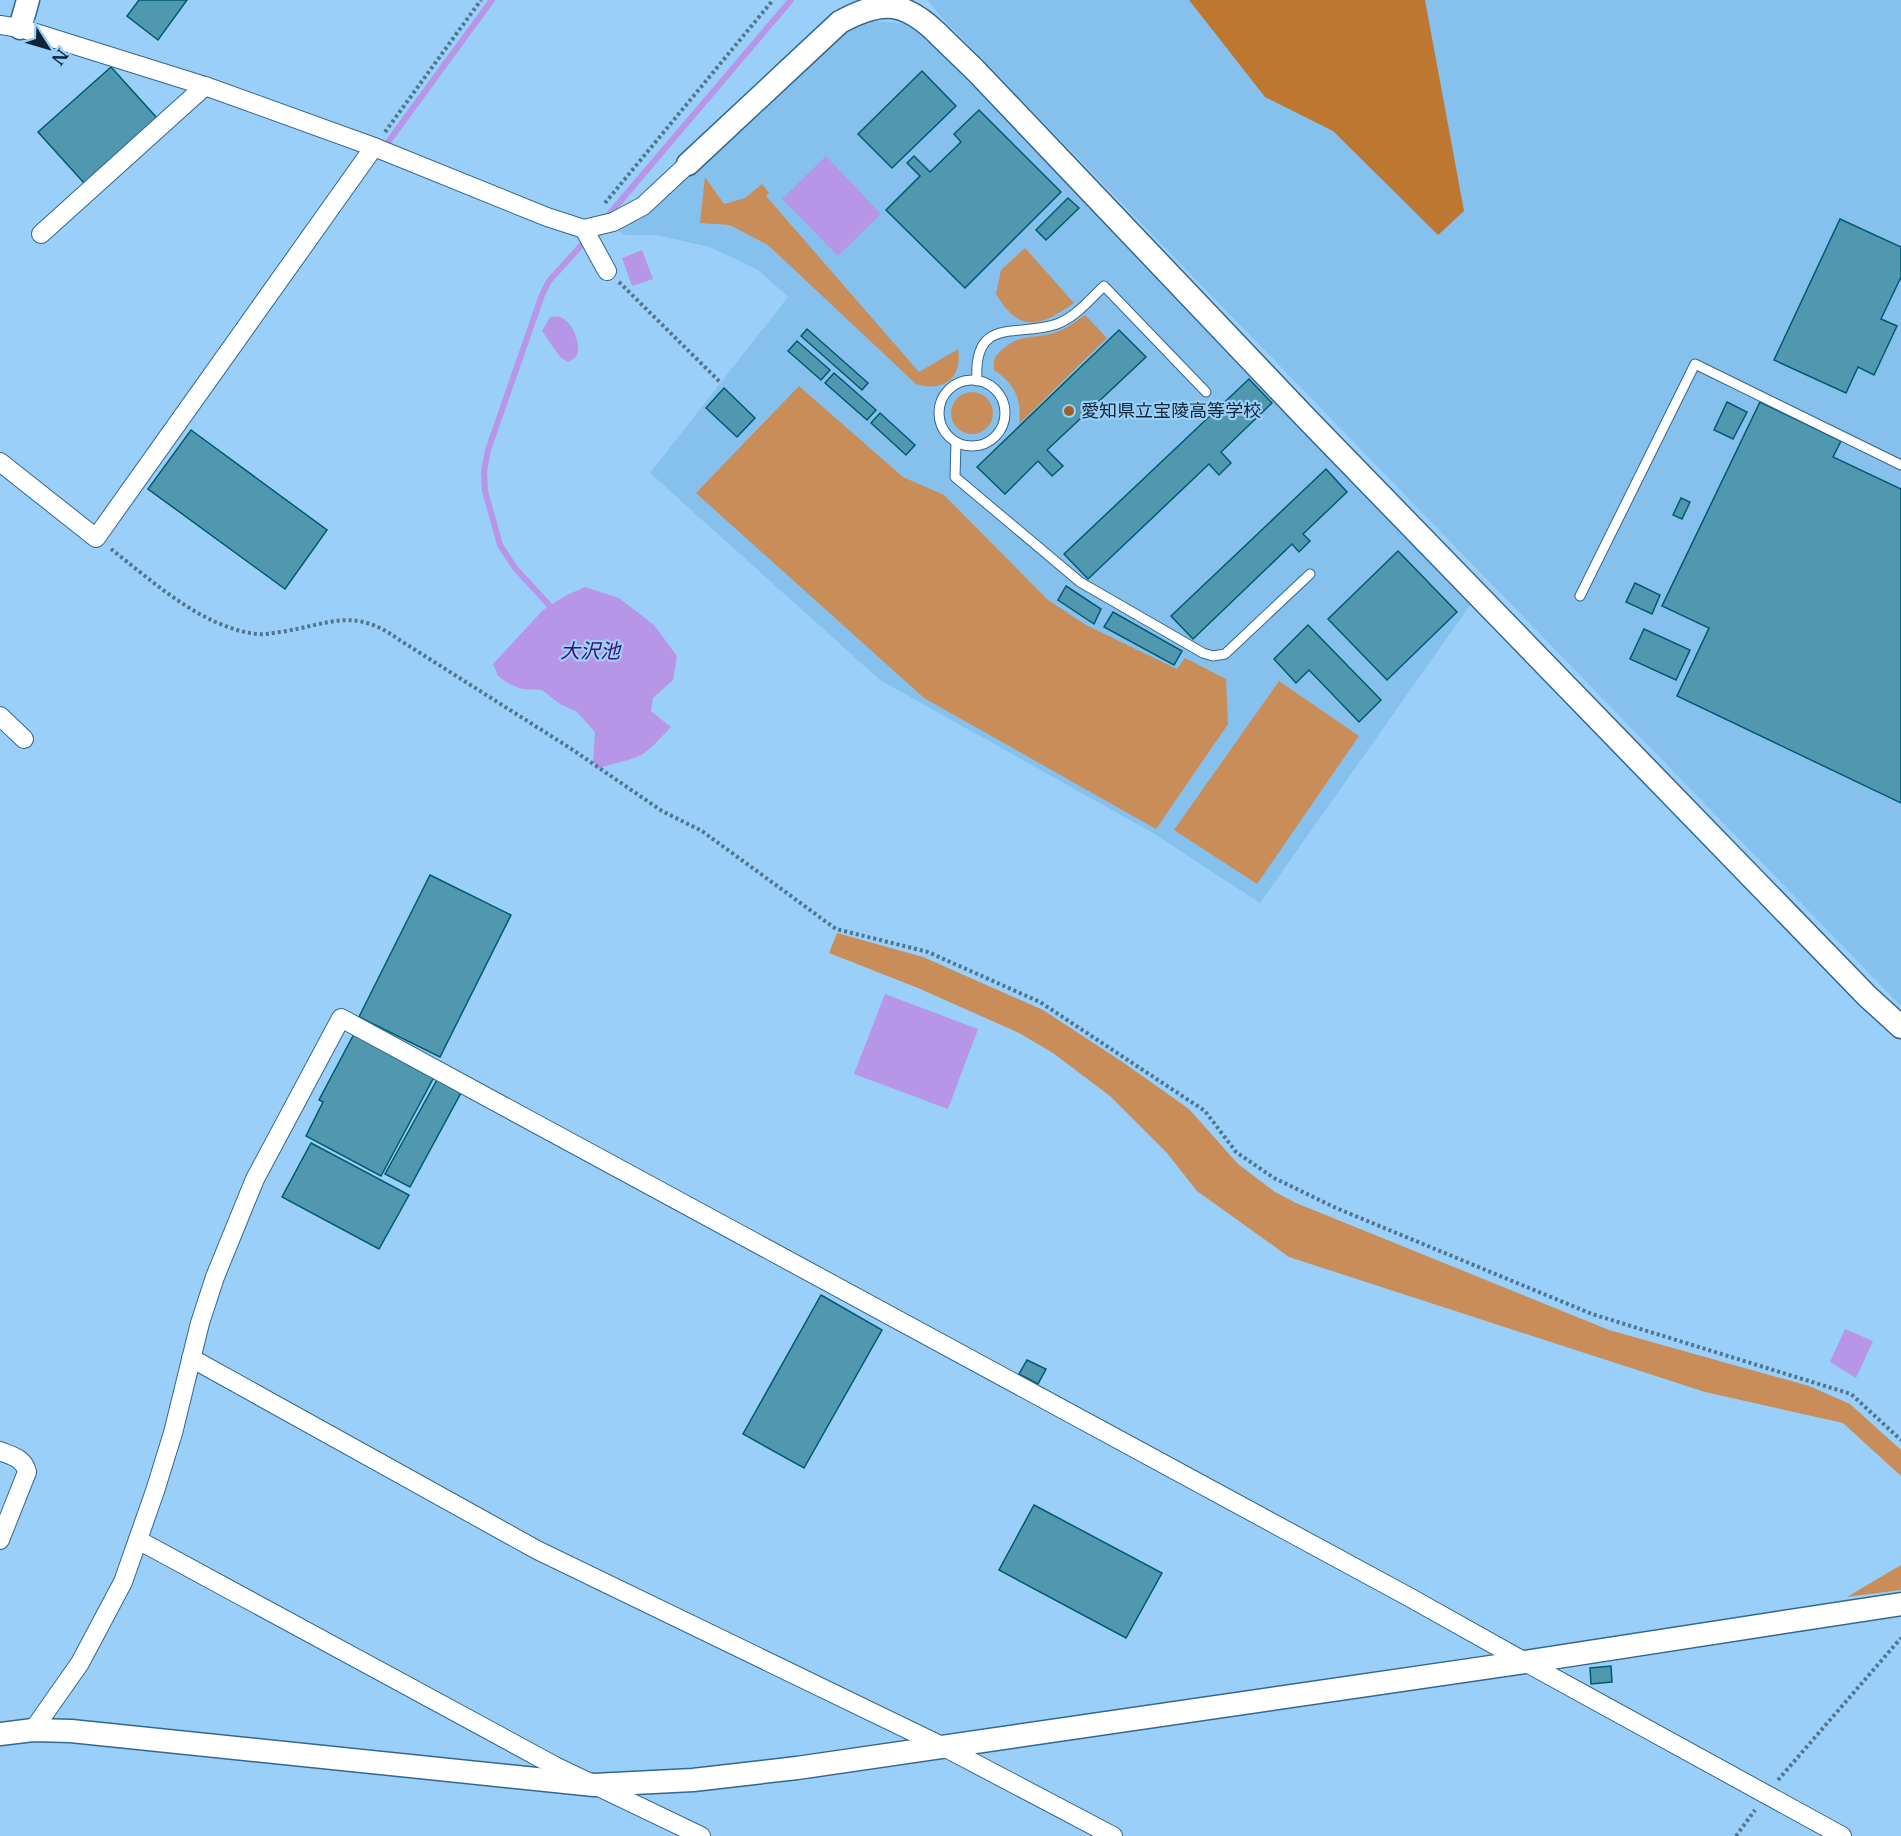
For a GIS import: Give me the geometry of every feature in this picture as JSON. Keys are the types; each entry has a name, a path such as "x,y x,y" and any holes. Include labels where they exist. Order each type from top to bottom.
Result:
{"street":[{"path":"28,0 10,27 205,86 374,147 547,217 584,228 613,222 643,207 853,12 883,3 897,4 910,9 977,72 1315,427 1867,996 1901,1027"},
{"path":"41,234 205,86"},
{"path":"0,462 96,538 374,147"},
{"path":"584,228 608,271"},
{"path":"0,716 24,739"},
{"path":"33,1730 81,1664 123,1582 173,1433 191,1358 215,1277 255,1179 341,1018 1399,1591 1842,1836"},
{"path":"191,1358 537,1550 942,1746 1113,1836"},
{"path":"0,1451 20,1459 25,1464 27,1472 0,1540"},
{"path":"138,1540 555,1767 701,1836"},
{"path":"0,1734 33,1730 83,1732 594,1785 693,1780 774,1771 1524,1662 1901,1604"}],"lane":[{"path":"977,381 976,364 985,342 1009,330 1045,328 1060,323 1079,311 1104,286 1206,392"},
{"path":"1580,596 1695,364 1901,465"},
{"path":"964,381 977,381 988,384 1001,396 1005,414 1004,423 1001,431 987,443 972,446 956,443 942,428 940,407 943,398 955,385 964,381"},
{"path":"956,443 955,477 1080,582 1213,656 1224,654 1310,574"}],"path":[{"path":"374,147 482,0"},
{"path":"584,228 773,0"},
{"path":"608,271 721,383"},
{"path":"96,538 180,602 234,630 259,634 294,630 329,621 356,619 382,627 570,748 662,811 702,831 836,929 928,952 1040,1002 1205,1111 1236,1152 1274,1178 1326,1203 1592,1314 1851,1394 1901,1440"},
{"path":"1736,1836 1766,1794 1901,1638"}],"shaded area":[{"path":"927,0 1901,0 1901,1006 945,21"},
{"path":"1189,0 1425,0 1464,211 1438,235 1333,131 1265,97"},
{"path":"876,21 916,25 1473,601 1260,903 1153,833 880,680 650,473 788,297 758,270 710,247 656,235 625,235 616,229 844,32"},
{"path":"705,177 724,204 745,198 762,184 769,193 766,196 919,372 958,349 959,359 954,375 943,384 935,386 916,384 768,245 730,225 700,223"},
{"path":"1025,248 1074,303 1041,321 1022,321 1005,307 996,294 1001,270"},
{"path":"1085,315 1107,338 1019,424 1020,415 1016,393 994,370 996,356 1017,340 1060,331"},
{"path":"799,386 903,477 944,495 1048,600 1086,625 1177,669 1185,658 1226,679 1228,724 1156,829 924,698 696,493"},
{"path":"972,392 987,398 993,413 987,428 972,434 957,428 951,413 957,398"},
{"path":"1279,681 1359,736 1257,884 1174,830"},
{"path":"837,933 923,957 1043,1010 1189,1109 1238,1164 1275,1192 1296,1203 1609,1330 1809,1386 1850,1404 1901,1450 1901,1476 1843,1423 1705,1392 1289,1257 1197,1191 1167,1153 1110,1096 1053,1053 1019,1033 918,988 829,953"},
{"path":"1901,1565 1901,1590 1847,1597"}],"water":[{"path":"826,156 881,214 838,256 782,199"},
{"path":"642,250 653,279 632,286 622,258"},
{"path":"550,317 559,317 568,322 576,337 577,354 568,362 560,357 542,331"},
{"name":"大沢池","path":"585,587 619,598 654,625 677,656 673,680 653,698 651,711 671,727 643,754 598,769 593,762 595,732 577,712 560,704 542,690 522,689 509,684 498,676 493,664 543,610"},
{"path":"885,994 978,1029 948,1109 854,1074"},
{"path":"1845,1329 1873,1341 1856,1378 1830,1362"}],"building":[{"path":"139,0 187,0 158,40 127,16"},
{"path":"111,67 157,118 84,183 38,132"},
{"path":"922,71 956,106 892,168 858,134"},
{"path":"979,110 1061,192 965,288 886,210 920,176 907,163 914,156 930,172 961,142 954,134"},
{"path":"1068,198 1079,208 1046,240 1036,230"},
{"path":"1840,219 1901,247 1901,277 1881,319 1897,326 1874,375 1858,367 1846,393 1774,360"},
{"path":"807,329 868,383 862,390 801,336"},
{"path":"1119,330 1146,357 1047,450 1063,466 1052,476 1038,461 1005,494 977,467"},
{"path":"797,341 830,370 821,380 788,351"},
{"path":"834,373 876,410 867,420 825,383"},
{"path":"1249,379 1272,403 1221,452 1231,463 1219,475 1209,464 1088,579 1064,554"},
{"path":"724,388 755,418 737,437 706,408"},
{"path":"1727,402 1747,412 1733,439 1714,430"},
{"path":"1760,402 1841,441 1833,457 1901,489 1901,803 1677,696 1709,628 1662,606"},
{"path":"880,413 915,445 906,455 871,423"},
{"path":"191,430 327,530 285,589 148,489"},
{"path":"1326,469 1347,492 1303,534 1310,541 1299,552 1292,544 1193,639 1171,616"},
{"path":"1681,498 1690,502 1682,519 1673,515"},
{"path":"1398,551 1457,612 1387,680 1328,619"},
{"path":"1635,583 1660,595 1652,614 1626,602"},
{"path":"1066,586 1101,609 1094,624 1058,600"},
{"path":"1113,612 1182,651 1174,665 1104,627"},
{"path":"1308,625 1381,700 1359,722 1309,670 1296,683 1274,659"},
{"path":"1644,629 1690,650 1676,680 1630,659"},
{"path":"430,875 511,915 440,1057 359,1017"},
{"path":"354,1034 434,1077 381,1176 306,1136 323,1102 319,1100"},
{"path":"438,1078 462,1091 410,1187 385,1174"},
{"path":"311,1143 409,1195 379,1249 282,1197"},
{"path":"821,1295 882,1330 804,1468 743,1434"},
{"path":"1027,1360 1046,1369 1038,1384 1019,1374"},
{"path":"1034,1505 1162,1573 1126,1638 999,1570"},
{"path":"1611,1666 1612,1682 1591,1684 1590,1668"}],"waterway":[{"path":"383,149 492,0"},
{"path":"606,218 791,0"},
{"path":"550,606 515,568 500,545 485,491 484,472 488,450 542,295 549,281 587,239"}],"place":[{"name":"愛知県立宝陵高等学校","path":"1069,411"}]}
